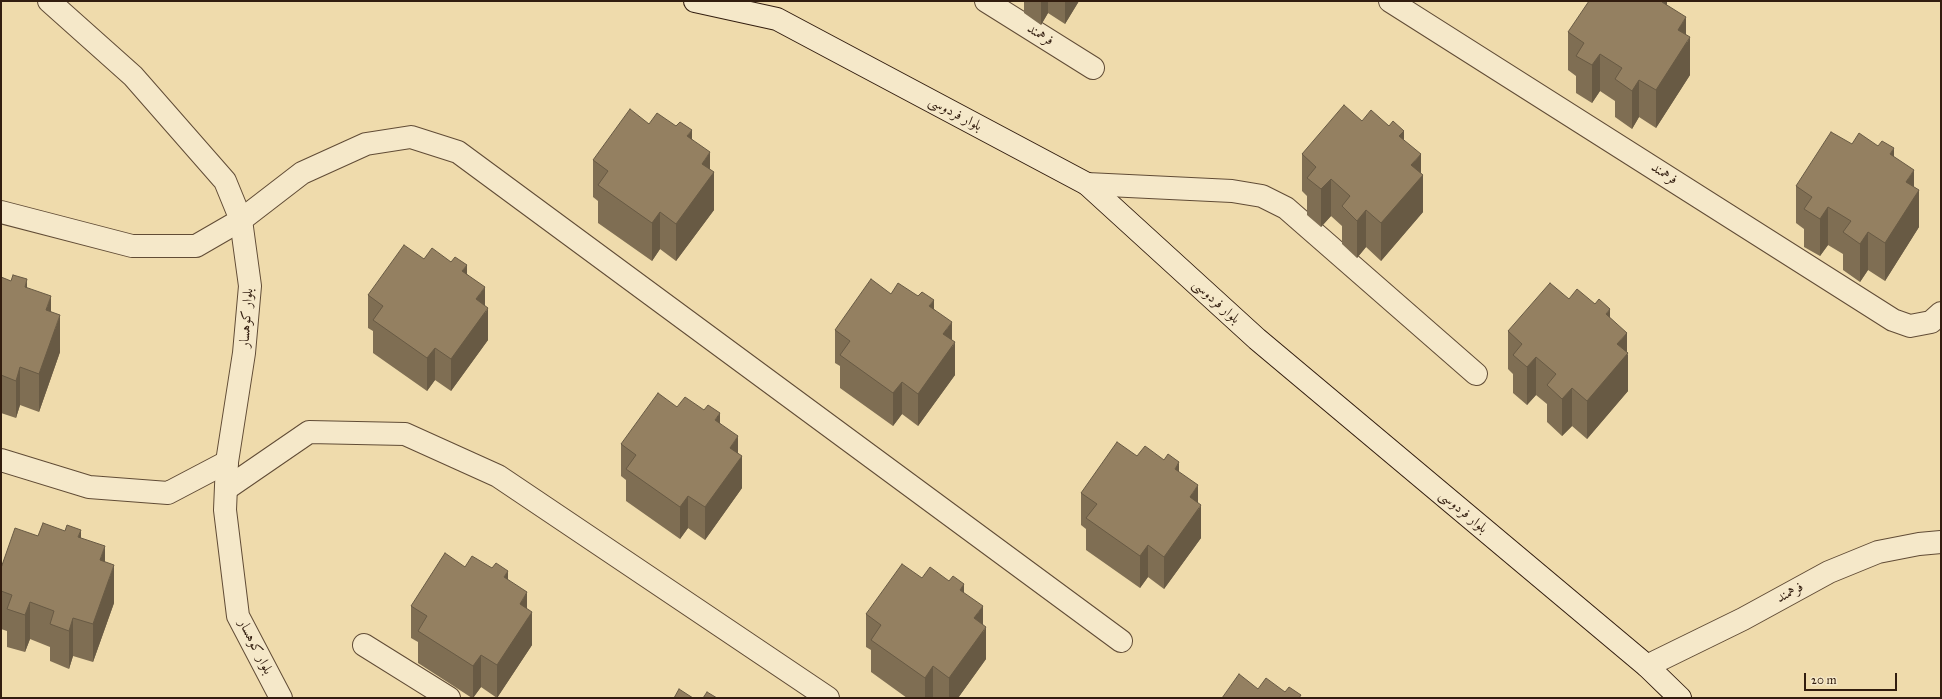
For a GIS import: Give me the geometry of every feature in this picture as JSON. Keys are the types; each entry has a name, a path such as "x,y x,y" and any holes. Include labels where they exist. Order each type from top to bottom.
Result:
{"street":[{"name":"بلوار کوهسار","path":"49,1 133,76 225,181 241,220 250,286 244,353 227,462 225,510 238,616 281,698"},
{"name":"بلوار فردوسی","path":"695,1 777,19 1087,184 1257,339 1647,666 1680,698"},
{"path":"754,1 777,19"},
{"name":"فرهمند","path":"986,1 1093,68"},
{"name":"فرهمند","path":"1390,1 1892,320 1910,326 1924,324 1931,322 1941,313"},
{"path":"1,212 132,246 196,246 241,220 302,174 366,144 411,137 458,152 1121,641"},
{"path":"1087,184 1232,191 1262,196 1286,208 1476,374"},
{"path":"226,489 309,432 404,434 498,476 828,698"},
{"path":"1,460 89,488 168,493 227,462"},
{"name":"فرهمند","path":"1647,666 1743,619 1836,569 1878,552 1919,544 1941,542"},
{"path":"364,645 449,698"}],"building":[{"path":"1589,1 1663,1 1662,2 1686,17 1678,30 1690,37 1656,90 1639,80 1632,91 1615,79 1622,68 1600,54 1592,65 1576,56 1584,43 1568,32"},
{"path":"1344,105 1362,121 1371,110 1389,126 1393,121 1404,131 1399,136 1421,154 1411,165 1423,175 1381,223 1366,210 1357,221 1342,206 1350,196 1331,179 1321,189 1307,178 1316,167 1302,154"},
{"path":"630,109 649,124 657,113 676,126 680,122 692,130 687,136 710,152 702,164 714,172 676,224 660,212 652,223 598,185 608,171 593,160"},
{"path":"1831,132 1852,144 1859,133 1878,146 1882,141 1894,148 1890,154 1914,170 1906,182 1919,190 1885,243 1868,232 1860,244 1843,232 1851,221 1828,207 1820,219 1804,209 1812,197 1796,186"},
{"path":"404,245 424,259 432,248 451,262 455,257 467,265 462,271 485,287 476,299 488,308 451,359 435,348 427,358 373,320 383,306 368,295"},
{"path":"13,275 27,279 25,287 51,296 46,310 60,315 39,374 20,367 16,381 1,375 1,277 11,281"},
{"path":"871,279 891,294 898,283 918,296 922,292 934,300 929,306 952,322 943,334 955,342 918,394 902,382 893,393 840,355 850,341 835,330"},
{"path":"1550,283 1569,299 1577,289 1595,304 1599,299 1610,309 1606,314 1627,333 1617,344 1628,353 1587,401 1572,388 1562,399 1547,385 1556,374 1536,357 1527,367 1513,355 1522,344 1508,331"},
{"path":"658,393 677,407 685,397 704,410 708,405 720,413 715,420 738,436 730,448 742,456 705,507 688,496 680,507 626,469 636,455 621,444"},
{"path":"1117,442 1137,456 1145,446 1164,460 1168,454 1179,462 1175,469 1198,485 1190,497 1201,505 1164,557 1148,545 1140,556 1086,518 1097,504 1081,493"},
{"path":"43,523 65,531 67,525 81,530 78,537 105,546 100,560 114,565 93,624 73,618 69,631 50,624 54,611 30,602 25,615 7,609 12,595 1,591 1,568 15,528 38,536"},
{"path":"445,553 465,567 472,556 492,568 496,563 508,571 504,577 527,592 520,604 532,612 497,665 481,655 473,666 418,631 427,616 411,606"},
{"path":"902,564 922,578 930,567 949,581 953,576 964,584 960,590 983,606 974,618 986,627 949,678 933,666 925,678 871,640 881,625 866,614"},
{"path":"1239,674 1258,689 1266,678 1285,692 1289,687 1301,695 1299,698 1222,698"},
{"path":"679,689 693,698 674,698"},
{"path":"707,692 717,698 703,698"}]}
